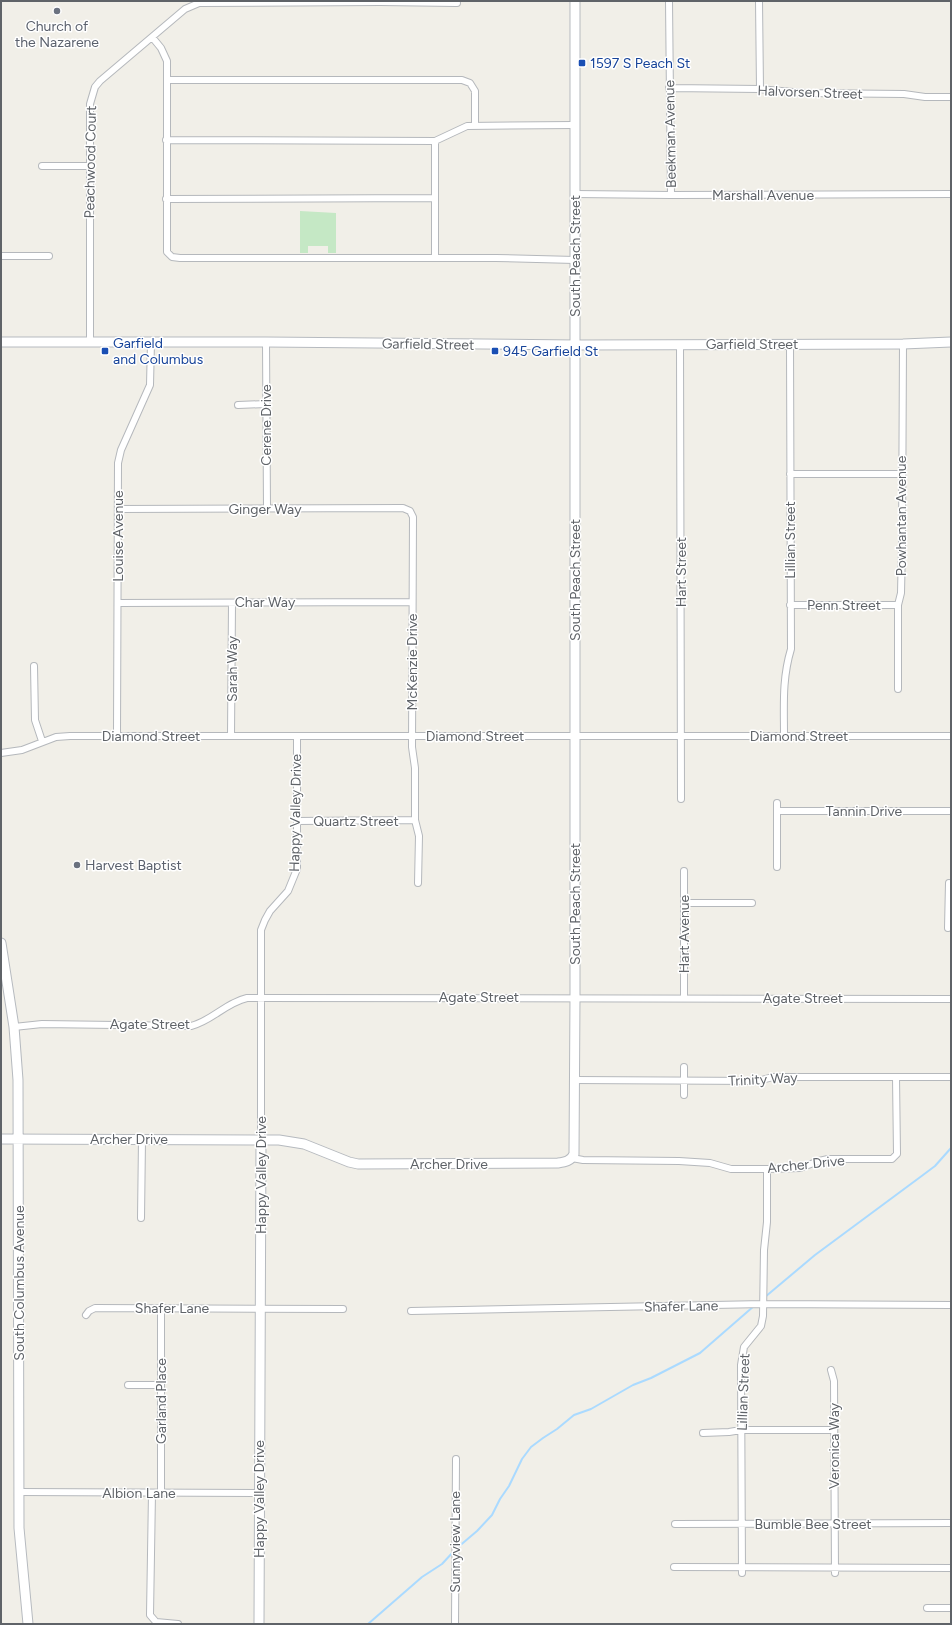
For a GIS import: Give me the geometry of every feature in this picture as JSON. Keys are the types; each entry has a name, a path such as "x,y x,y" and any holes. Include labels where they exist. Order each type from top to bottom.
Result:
{"street":[{"name":"Peachwood Court","path":"90,342 90,104 95,87 185,9 199,3 380,1 457,3"},
{"name":"South Peach Street","path":"572,1158 574,1154 575,1080 576,737 575,1"},
{"name":"Beekman Avenue","path":"669,1 671,196"},
{"path":"760,1 760,89"},
{"path":"152,37 164,54 167,62 167,252 172,257 575,260"},
{"path":"167,80 462,80 470,83 475,91 475,126"},
{"name":"Halvorsen Street","path":"669,88 760,89 804,93 904,94 925,97 951,97"},
{"path":"166,140 435,141 467,126 574,125"},
{"path":"435,141 435,258"},
{"path":"42,166 89,166"},
{"name":"Marshall Avenue","path":"575,194 671,196 951,194"},
{"path":"166,199 435,198"},
{"path":"1,256 49,256"},
{"name":"Garfield Street","path":"1,342 266,342 576,345 903,344 951,342"},
{"name":"Louise Avenue","path":"117,736 119,456 150,385 151,342"},
{"name":"Cerene Drive","path":"266,342 267,509"},
{"name":"Hart Street","path":"680,344 681,799"},
{"name":"Lillian Street","path":"784,736 785,668 791,649 790,344"},
{"name":"Powhantan Avenue","path":"898,689 898,605 901,592 902,555 903,344"},
{"path":"238,405 266,404"},
{"path":"790,474 902,474"},
{"name":"Ginger Way","path":"118,509 404,508 410,511"},
{"name":"McKenzie Drive","path":"410,511 413,517 412,736 416,768 415,820 419,836 418,884"},
{"name":"Sarah Way","path":"232,602 232,736"},
{"name":"Char Way","path":"118,603 412,602"},
{"name":"Penn Street","path":"790,605 898,605"},
{"path":"34,666 35,720 42,741"},
{"name":"Diamond Street","path":"1,752 22,750 42,741 56,737 70,736 951,736"},
{"name":"Happy Valley Drive","path":"259,1624 262,930 270,911 288,891 297,869 297,736"},
{"path":"778,803 778,867"},
{"name":"Tannin Drive","path":"778,811 951,811"},
{"name":"Quartz Street","path":"297,821 415,820"},
{"name":"Hart Avenue","path":"684,870 684,998"},
{"path":"948,928 950,899 949,884"},
{"path":"684,903 752,903"},
{"name":"South Columbus Avenue","path":"1,942 14,1027 18,1080 18,1492 20,1550 28,1624"},
{"name":"Agate Street","path":"14,1027 42,1024 191,1026 206,1020 234,1001 247,998 575,997 951,999"},
{"path":"684,1067 684,1095"},
{"name":"Trinity Way","path":"575,1080 758,1081 773,1077 951,1077"},
{"name":"Archer Drive","path":"1,1139 285,1140 304,1144 349,1162 358,1164 558,1163 572,1158 583,1160 696,1161 731,1169 800,1168 828,1159 874,1160 892,1159 896,1156 896,1077"},
{"path":"141,1218 142,1140"},
{"name":"Lillian Street","path":"742,1570 742,1356 744,1347 761,1326 763,1316 764,1250 767,1222 767,1169"},
{"name":"Shafer Lane","path":"411,1311 764,1304 951,1305"},
{"name":"Shafer Lane","path":"86,1315 89,1311 95,1308 343,1309"},
{"name":"Garland Place","path":"161,1308 161,1493"},
{"name":"Veronica Way","path":"831,1370 834,1381 835,1570"},
{"path":"128,1385 161,1385"},
{"path":"703,1433 742,1430 834,1430"},
{"name":"Sunnyview Lane","path":"455,1624 456,1459"},
{"name":"Albion Lane","path":"18,1492 259,1493"},
{"path":"152,1493 150,1609 153,1619 162,1624 178,1624"},
{"name":"Bumble Bee Street","path":"675,1524 951,1523"},
{"path":"674,1567 742,1570 951,1568"},
{"path":"927,1608 951,1608"}],"green space":[{"path":"300,211 336,213 336,253 328,253 328,246 308,246 308,253 300,253"}],"waterway":[{"path":"765,1297 815,1255 935,1166 951,1148"},
{"path":"457,1548 477,1531 492,1515 509,1486 522,1459 531,1447 574,1415 591,1409 633,1385 651,1378 700,1353 754,1306"},
{"path":"368,1624 422,1577 442,1564 454,1551"}],"place":[{"name":"Church of the Nazarene","path":"57,11"},
{"name":"1597 S Peach St","path":"582,63"},
{"name":"Garfield and Columbus","path":"105,351"},
{"name":"945 Garfield St","path":"495,351"},
{"name":"Harvest Baptist","path":"77,865"}]}
